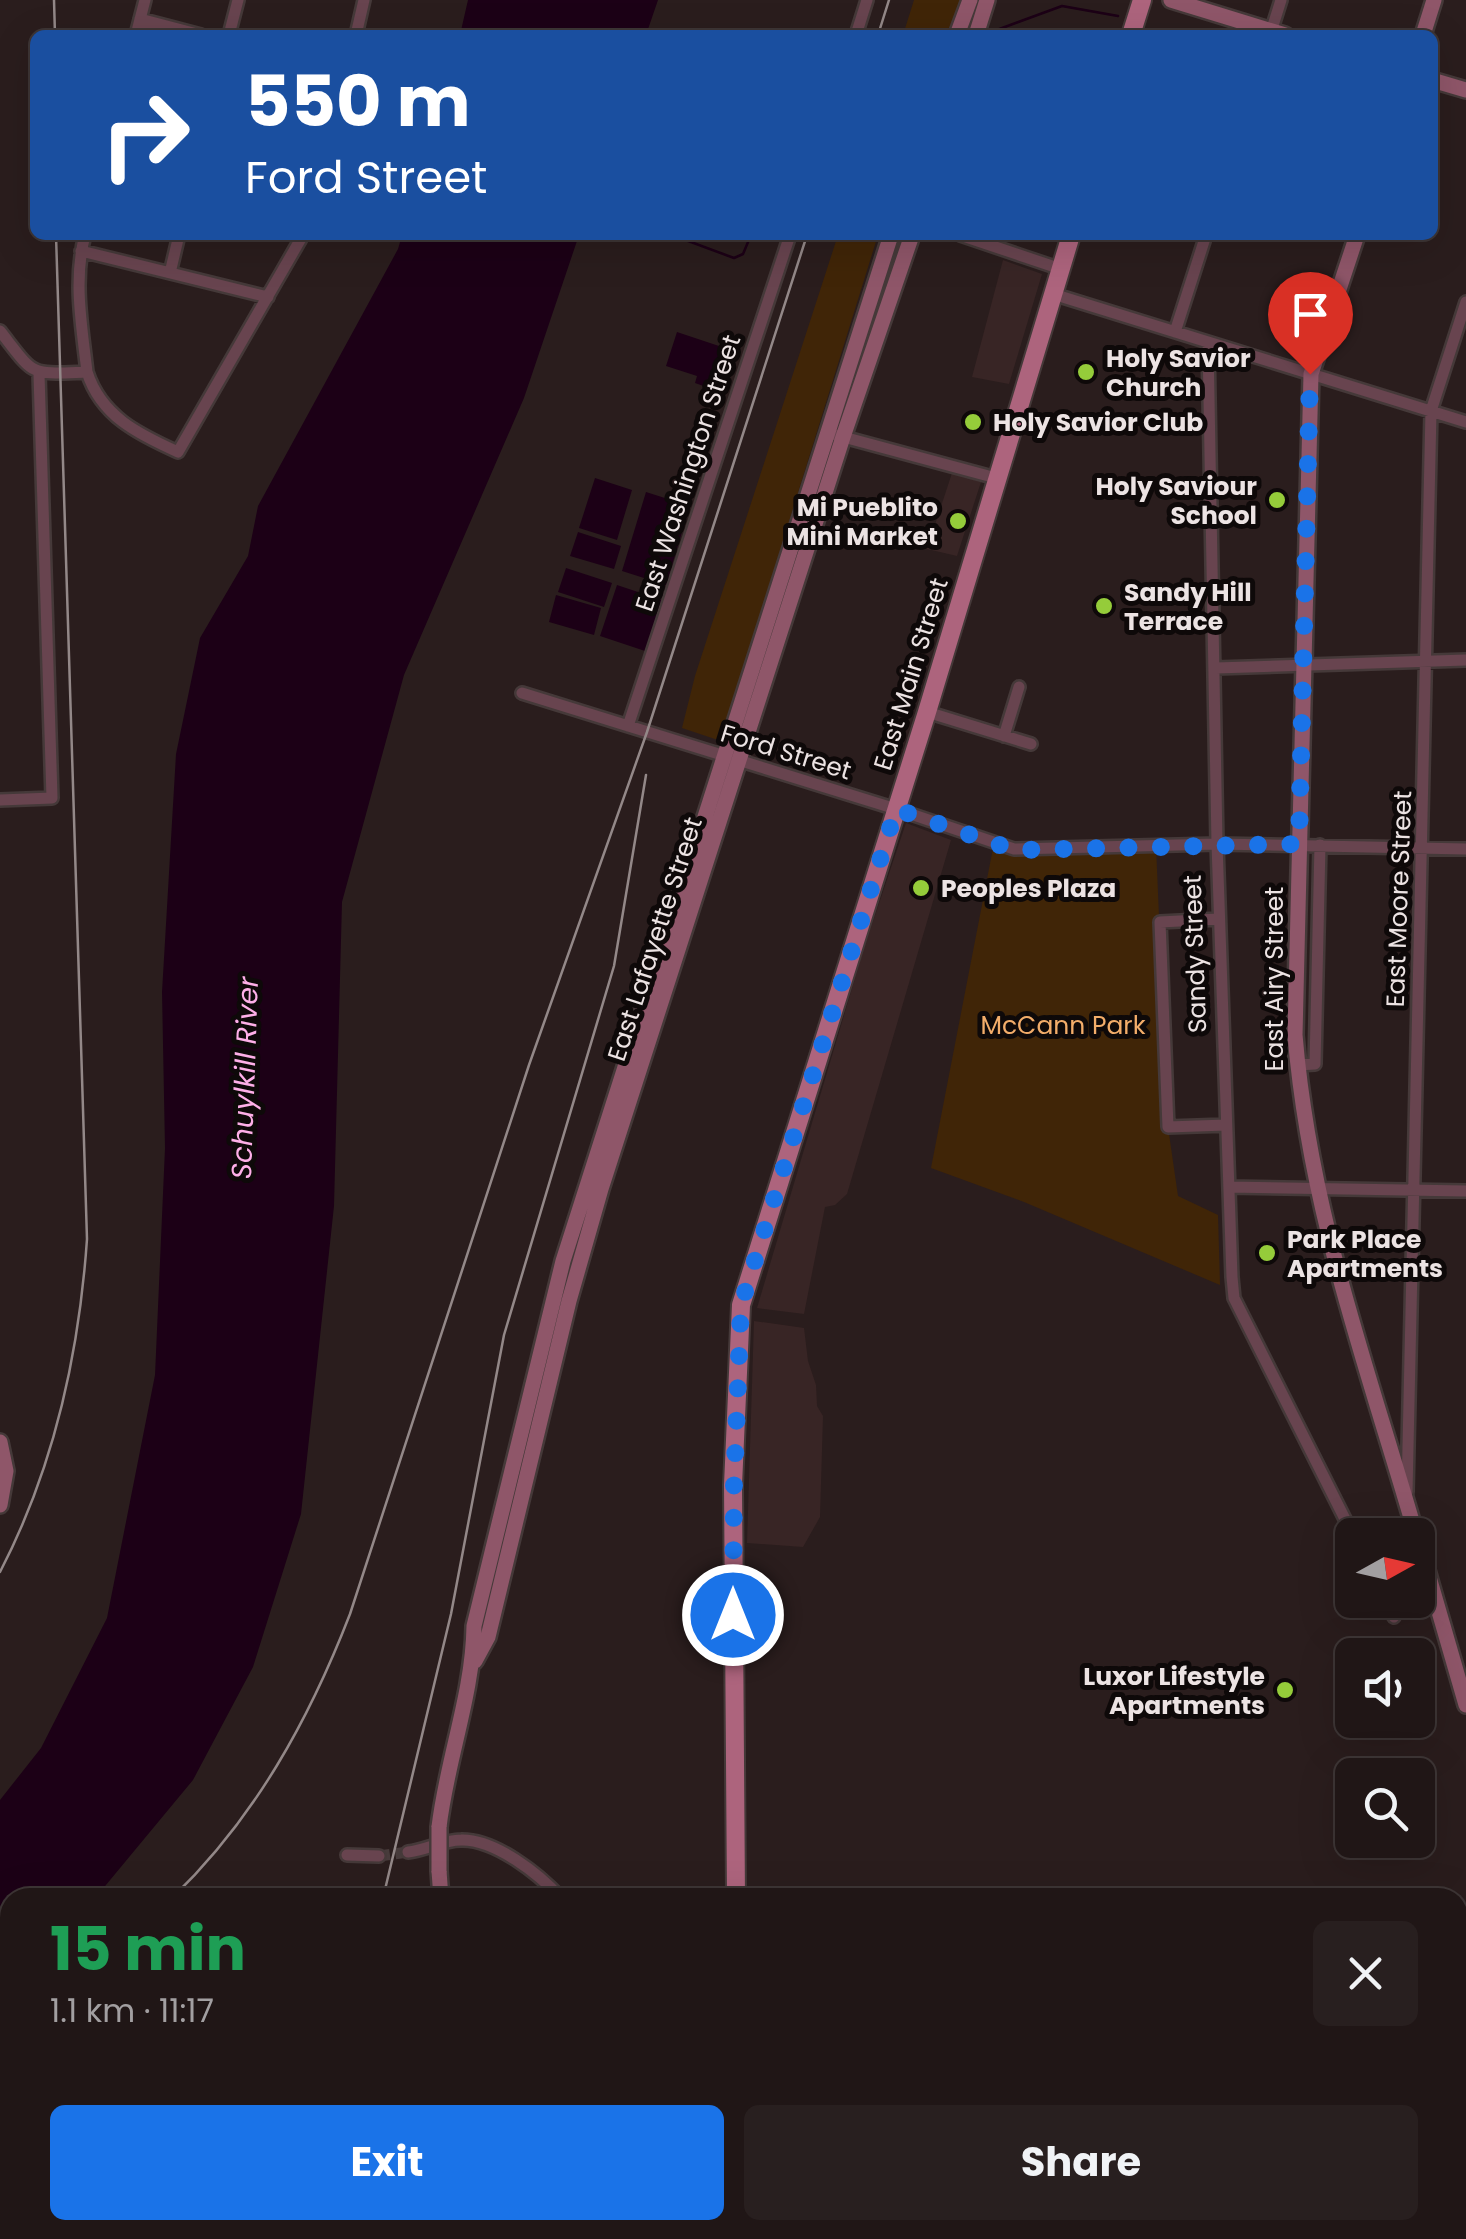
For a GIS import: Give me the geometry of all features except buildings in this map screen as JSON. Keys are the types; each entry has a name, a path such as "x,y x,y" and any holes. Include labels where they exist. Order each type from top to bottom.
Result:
{"main road":[{"path":"1133,30 1142,0"},
{"name":"East Main Street","path":"736,1888 733,1500 741,1305 1069,240"}],"street":[{"path":"138,28 146,0"},
{"path":"231,30 238,0"},
{"path":"357,30 364,0"},
{"path":"858,30 867,0"},
{"path":"959,30 970,0"},
{"path":"978,30 987,0"},
{"path":"1171,0 1263,30"},
{"path":"1276,30 1282,0"},
{"path":"1425,30 1434,0"},
{"path":"1438,82 1466,90"},
{"path":"84,240 80,295 91,384 114,416 178,452 300,240"},
{"path":"170,273 178,240"},
{"name":"East Washington Street","path":"628,726 788,240"},
{"name":"East Lafayette Street","path":"440,1888 439,1827 474,1665 474,1626 563,1261 732,759 835,434 889,240"},
{"name":"East Lafayette Street","path":"835,434 910,240"},
{"path":"975,240 1061,268"},
{"path":"1176,332 1204,240"},
{"name":"East Airy Street","path":"1355,240 1310,374 1295,1035 1315,1186 1353,1329 1411,1518"},
{"path":"81,251 268,296"},
{"path":"1053,294 1466,422"},
{"name":"East Moore Street","path":"1407,1504 1430,412 1466,302"},
{"path":"0,331 39,374 87,372"},
{"name":"Sandy Street","path":"1208,342 1219,919 1234,1298 1344,1518"},
{"path":"0,800 52,798 39,374"},
{"path":"835,434 996,478"},
{"path":"1216,668 1466,660"},
{"path":"1004,736 1019,686"},
{"name":"Ford Street","path":"522,693 896,809 1014,850 1217,844 1466,849"},
{"path":"927,712 1031,744"},
{"path":"1298,1065 1315,1064 1320,845"},
{"path":"1298,880 1320,881"},
{"path":"1219,919 1160,922 1168,1128 1226,1125"},
{"path":"1228,1187 1466,1191"},
{"path":"0,1442 6,1471 0,1505"},
{"name":"East Airy Street","path":"1435,1600 1463,1697"},
{"path":"1463,1697 1466,1671"},
{"path":"408,1852 446,1841 473,1840 524,1866 552,1888"},
{"path":"347,1855 379,1856"}],"shaded area":[{"path":"1003,260 1042,274 1009,384 972,377"},
{"path":"952,473 981,482 957,556 927,549"},
{"path":"906,823 951,840 847,1194 835,1205 825,1207 804,1314 757,1308 864,948"},
{"path":"754,1321 804,1328 817,1406 823,1416 820,1517 803,1547 747,1543"}],"green space":[{"path":"914,0 962,0 948,30 905,30"},
{"path":"836,240 876,240 721,741 682,728 695,676"},
{"name":"McCann Park","path":"994,843 1156,846 1168,1127 1178,1196 1218,1215 1220,1285 1024,1202 931,1168"}],"water":[{"path":"468,0 658,0 648,30 461,30"},
{"name":"Schuylkill River","path":"401,240 577,240 524,398 404,675 342,902 334,1206 301,1514 253,1667 193,1780 103,1888 0,1888 0,1800 41,1748 107,1618 155,1375 165,1148 162,992 176,754 200,638 248,556 258,506"},
{"path":"677,332 725,348 712,389 695,383 697,376 666,366"},
{"path":"595,478 632,490 617,540 579,528"},
{"path":"646,492 690,506 666,585 622,571"},
{"path":"578,532 621,546 614,569 570,556"},
{"path":"566,568 612,583 604,607 558,592"},
{"path":"617,585 662,600 645,651 600,636"},
{"path":"556,595 601,608 594,635 549,622"}],"waterway":[{"path":"997,30 1062,6 1118,16"},
{"path":"685,240 734,258 743,254 749,240"}],"tunnel":[{"path":"379,1856 408,1852"}],"railway":[{"path":"54,0 55,30"},
{"path":"880,30 889,0"},
{"path":"0,1572 35,1492 61,1410 78,1325 87,1239 56,240"},
{"path":"182,1888 229,1835 277,1766 317,1692 350,1614 529,1065 647,732 805,240"},
{"path":"385,1888 451,1614 504,1335 614,966 646,775"}],"place":[{"name":"Holy Savior Church","path":"1086,372"},
{"name":"Holy Savior Club","path":"973,422"},
{"name":"Holy Saviour School","path":"1277,500"},
{"name":"Mi Pueblito Mini Market","path":"958,521"},
{"name":"Sandy Hill Terrace","path":"1104,606"},
{"name":"Peoples Plaza","path":"921,888"},
{"name":"Park Place Apartments","path":"1267,1253"},
{"name":"Luxor Lifestyle Apartments","path":"1285,1690"}],"route":[{"path":"733,1615 741,1305 896,809 1014,850 1299,844 1310,374"}]}
